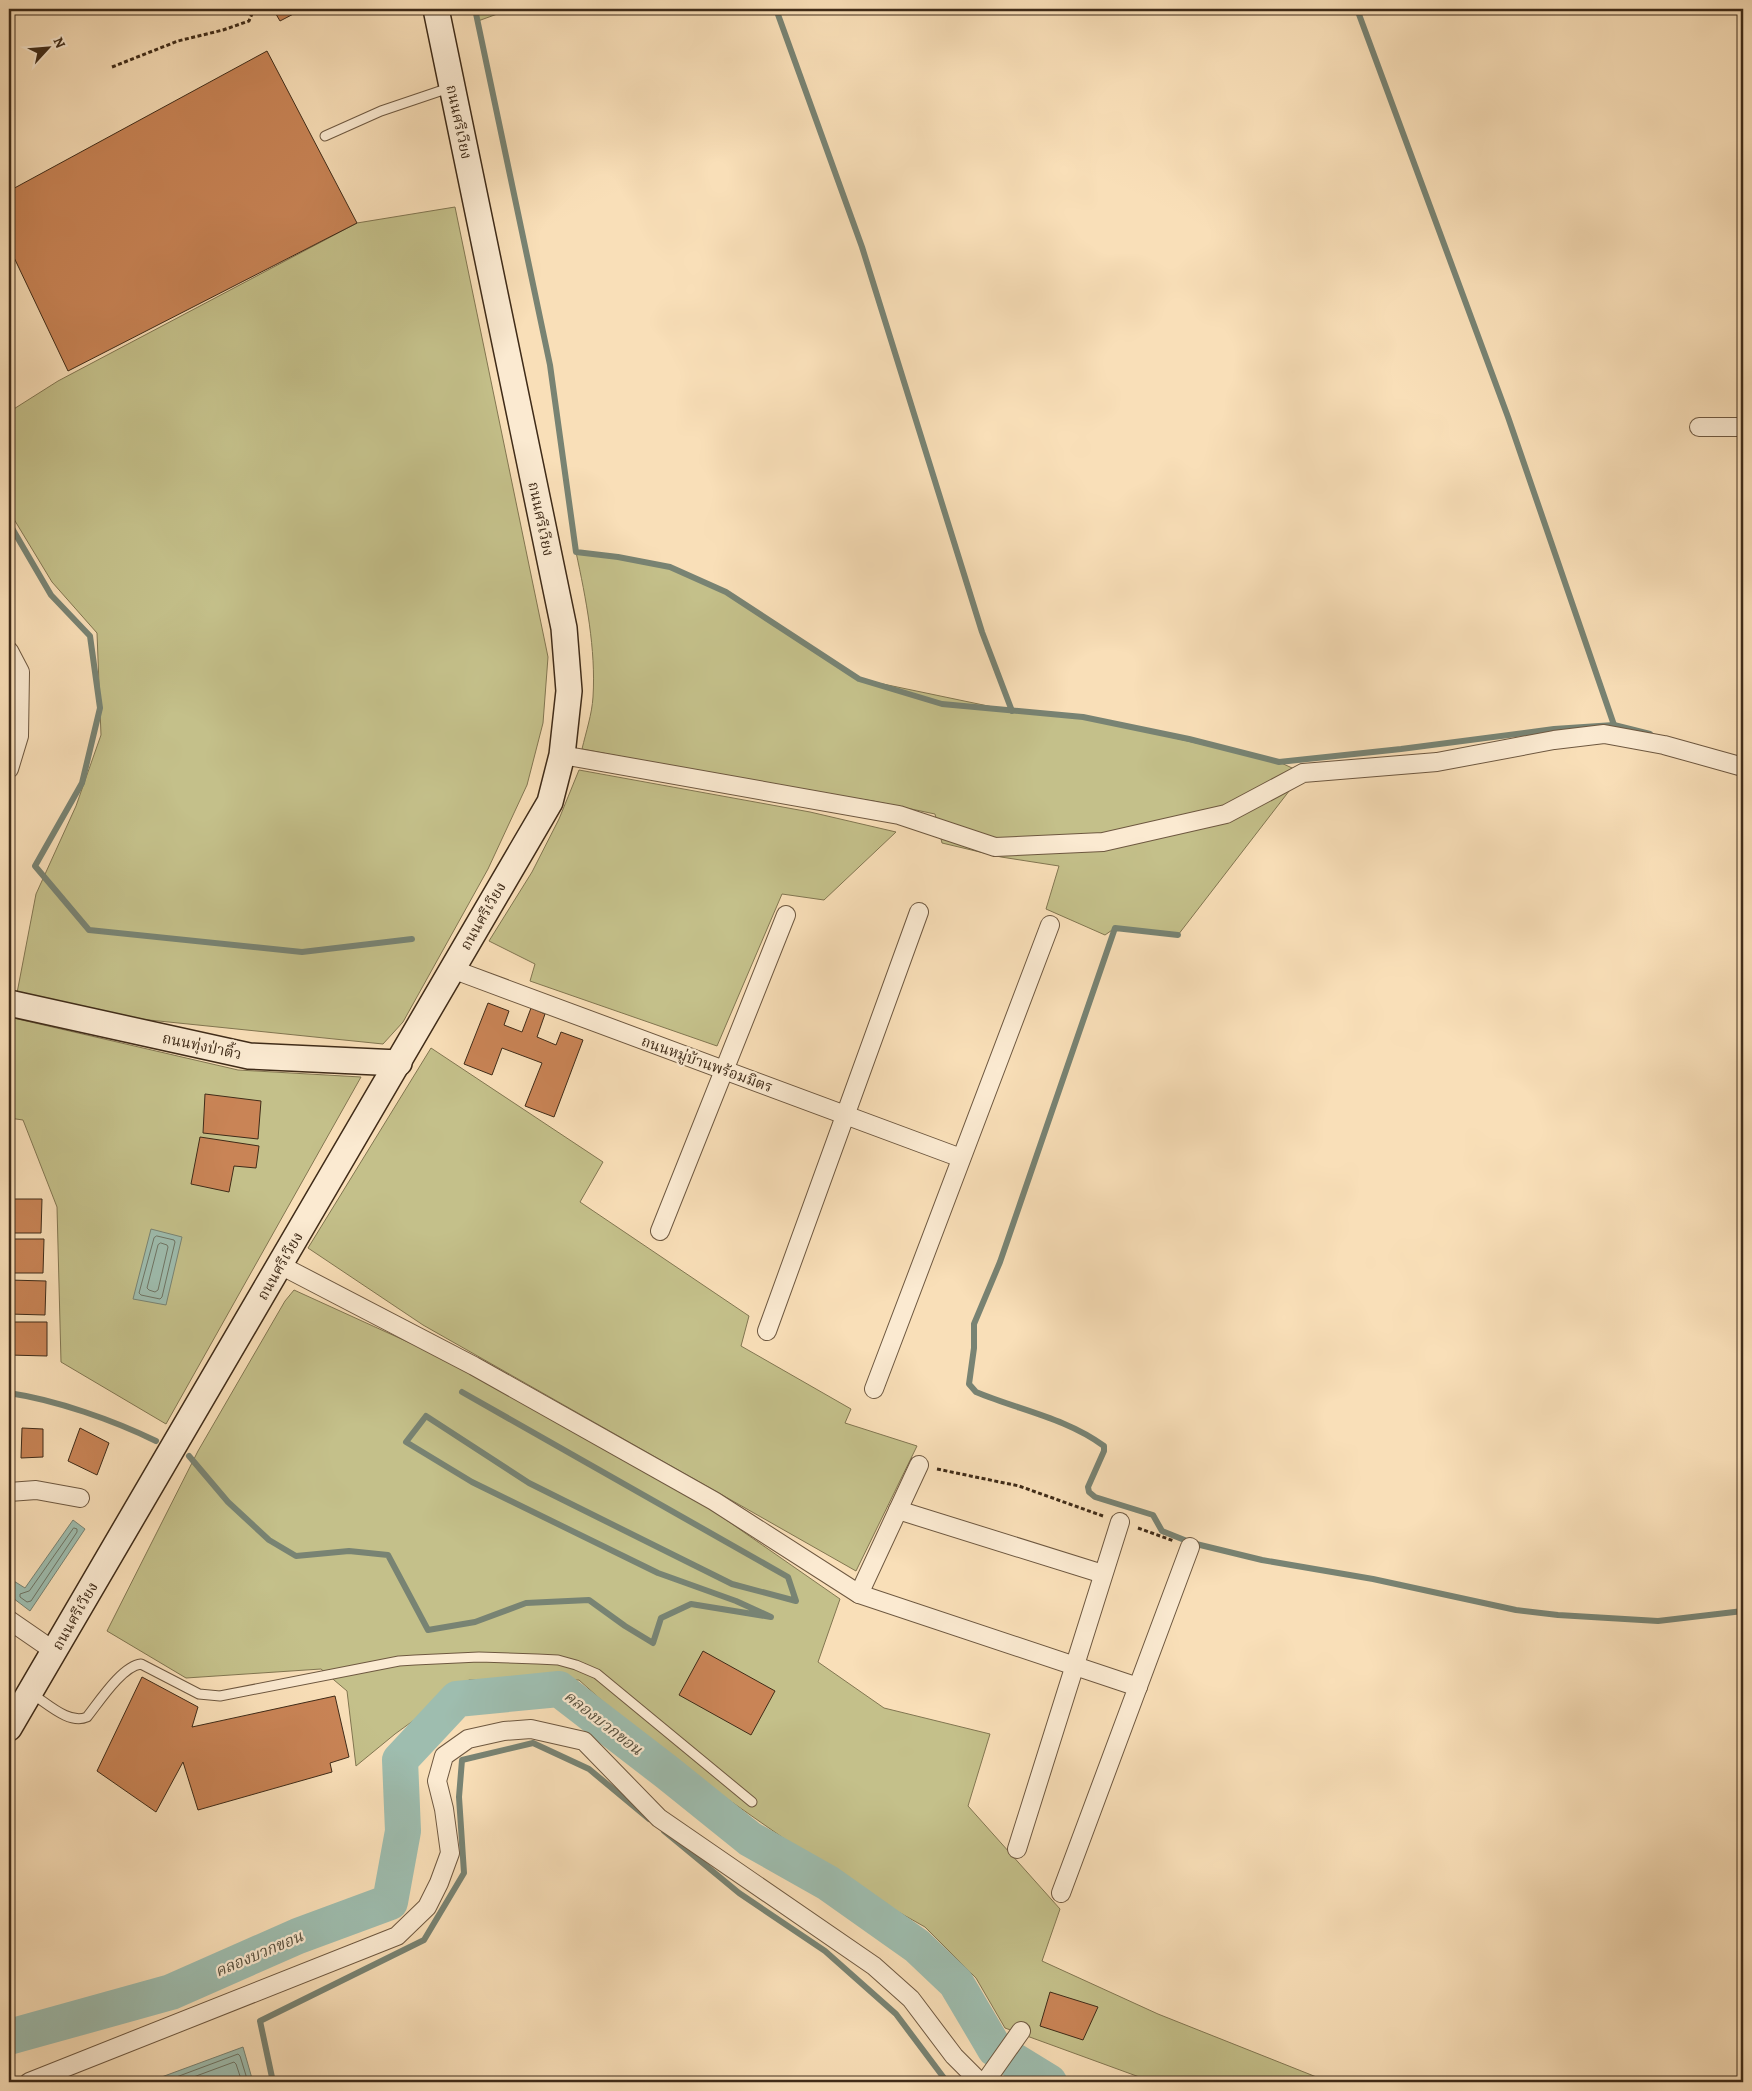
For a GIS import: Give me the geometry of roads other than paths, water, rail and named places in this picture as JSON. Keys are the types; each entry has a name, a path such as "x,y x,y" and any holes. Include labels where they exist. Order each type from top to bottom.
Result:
{"main road":[{"name":"ถนนศรีเวียง","path":"9,1728 30,1692 44,1645 280,1265 550,802 562,755 569,690 564,628 436,9"},
{"name":"ถนนทุ่งป่าติ้ว","path":"9,1003 249,1056 399,1063"}],"street":[{"path":"1698,427 1743,428"},
{"path":"9,651 20,672 19,736 9,769"},
{"path":"562,755 899,816 995,847 1103,842 1226,814 1303,773 1437,762 1554,740 1604,734 1664,745 1743,767"},
{"path":"768,1331 919,912"},
{"path":"660,1231 786,915"},
{"path":"874,1389 1050,926"},
{"name":"ถนนหมู่บ้านพร้อมมิตร","path":"452,969 962,1158"},
{"path":"280,1265 474,1366 706,1497 859,1594 1138,1687"},
{"path":"859,1594 919,1465"},
{"path":"9,1492 36,1490 80,1498"},
{"path":"898,1510 1103,1574"},
{"path":"1017,1849 1120,1522"},
{"path":"1061,1893 1190,1547"},
{"path":"14,1624 44,1645"},
{"path":"29,2082 397,1936 427,1907 450,1854 444,1809 437,1781 444,1756 468,1739 504,1731 531,1729 584,1741 659,1818 874,1966 911,1999 954,2056 980,2082"},
{"path":"985,2082 1021,2031"}],"lane":[{"path":"325,136 381,111 452,87"},
{"path":"30,1692 70,1718 81,1720 87,1717 124,1672 135,1665 141,1664 199,1694 220,1696 399,1661 479,1657 558,1660 597,1674 752,1802"}],"water":[{"path":"151,1229 182,1237 166,1305 133,1299"},
{"path":"73,1520 85,1529 30,1611 9,1595 9,1578 25,1588"},
{"path":"243,2047 253,2082 245,2082 244,2080 235,2082 148,2082"}],"waterway":[{"path":"475,9 550,365 576,552 618,557 670,567 726,592 859,679 942,704 1083,717 1189,739 1279,762 1401,749 1554,729 1614,725 1650,734"},
{"path":"776,9 862,247 982,632 1012,711"},
{"path":"1357,9 1508,417 1614,725"},
{"path":"9,523 51,595 90,636 100,708 82,783 35,866 89,930 302,952 412,939"},
{"path":"1178,935 1115,928 1000,1262 974,1324 974,1348 969,1384 976,1392 1058,1421 1089,1436 1104,1446 1104,1451 1088,1487 1089,1492 1095,1497 1153,1515 1162,1531 1192,1543 1262,1560 1373,1579 1516,1610 1558,1615 1658,1621 1743,1611"},
{"path":"189,1456 228,1502 269,1540 296,1556 349,1551 388,1555 428,1630 475,1622 526,1603 589,1600 625,1626 653,1643 661,1618 691,1604 771,1617 736,1601 658,1573 472,1482 406,1442 426,1416 529,1483 732,1584 796,1601 788,1577 462,1392"},
{"path":"9,1393 46,1400 84,1412 156,1441"},
{"name":"คลองบวกขอน","path":"9,2037 171,1992 298,1936 390,1902 403,1831 400,1760 457,1699 559,1689 750,1839 828,1883 917,1946 956,1983 995,2049 1049,2082"},
{"path":"273,2082 260,2021 424,1940 464,1873 459,1797 462,1760 533,1743 589,1769 649,1819"},
{"path":"664,1831 739,1893 825,1951 896,2014 947,2082"}]}
